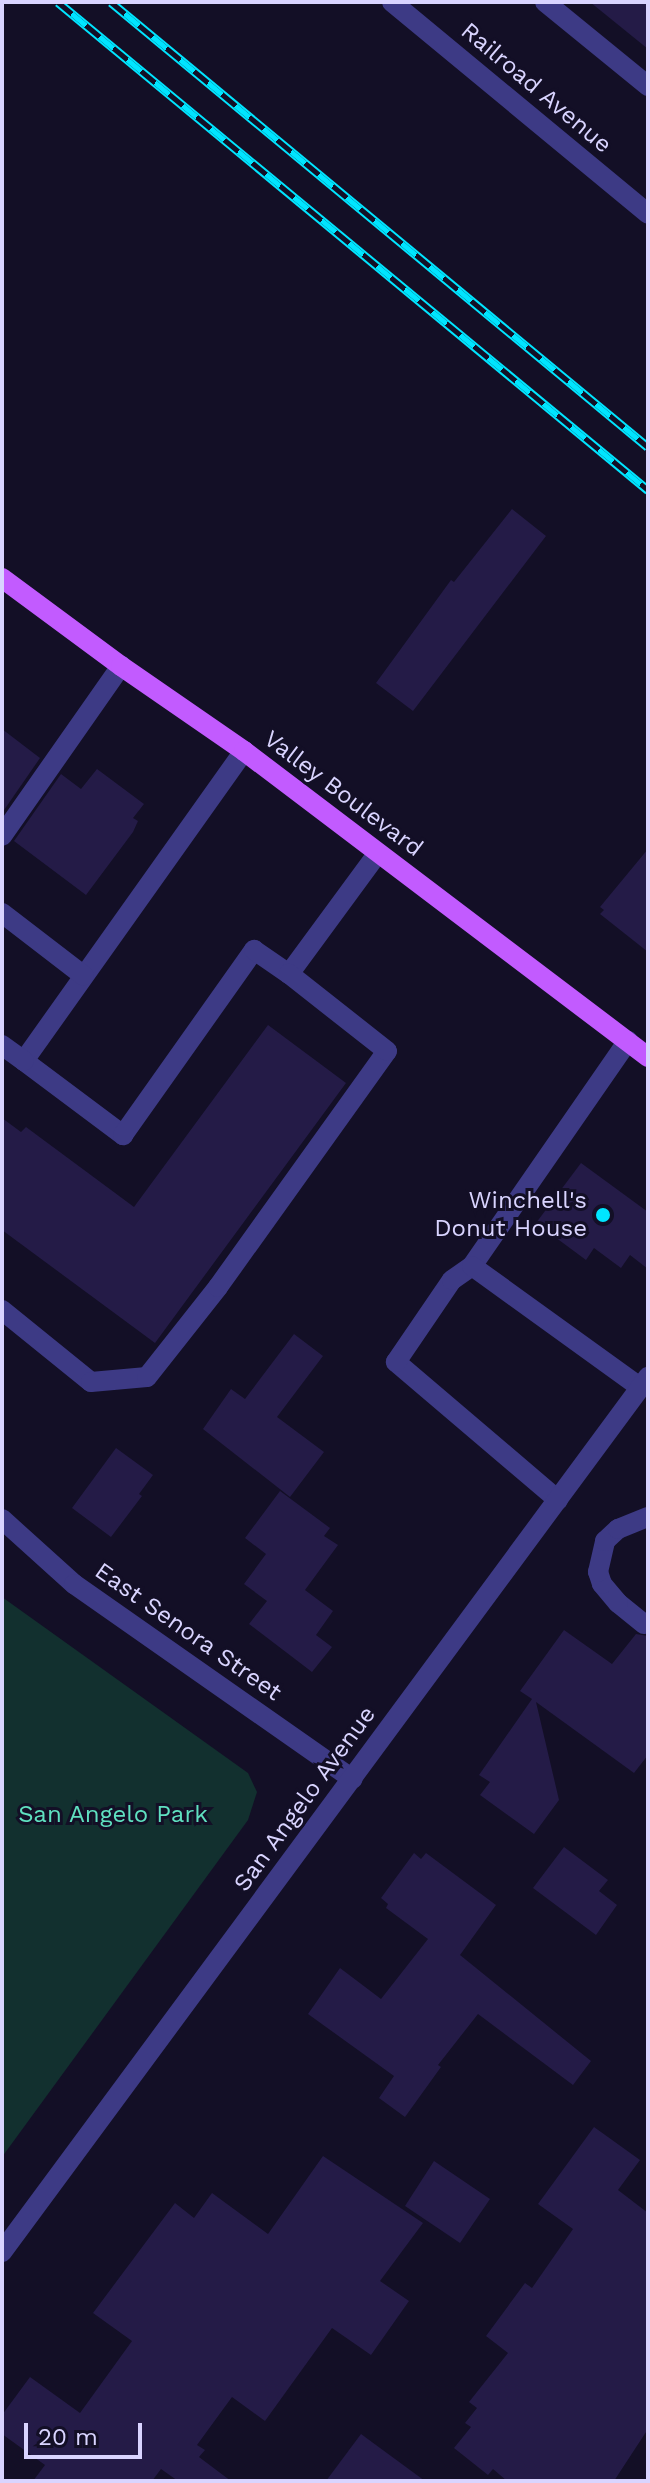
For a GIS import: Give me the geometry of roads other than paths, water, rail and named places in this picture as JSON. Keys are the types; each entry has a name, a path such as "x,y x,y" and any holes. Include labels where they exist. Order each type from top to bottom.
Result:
{"main road":[{"name":"Valley Boulevard","path":"2,578 244,751 648,1057"}],"street":[{"name":"Railroad Avenue","path":"392,2 648,214"},
{"path":"545,2 648,86"},
{"path":"2,836 121,666"},
{"path":"24,1061 244,751"},
{"path":"289,974 378,853"},
{"path":"2,913 84,976"},
{"path":"2,1045 123,1135 254,950 387,1051 218,1287 147,1377 91,1382 2,1310"},
{"path":"558,1500 396,1362 452,1280 472,1266 628,1041"},
{"path":"472,1266 644,1382"},
{"name":"San Angelo Avenue","path":"2,2252 644,1382"},
{"path":"644,1624 618,1603 602,1584 598,1572 605,1541 618,1529 648,1517"},
{"name":"East Senora Street","path":"2,1519 74,1584 352,1779"}],"railway":[{"path":"58,2 648,490"},
{"path":"111,2 648,447"}],"place":[{"name":"Winchell's Donut House","path":"603,1215"}],"park label":[{"name":"San Angelo Park","path":"113,1815"}]}
